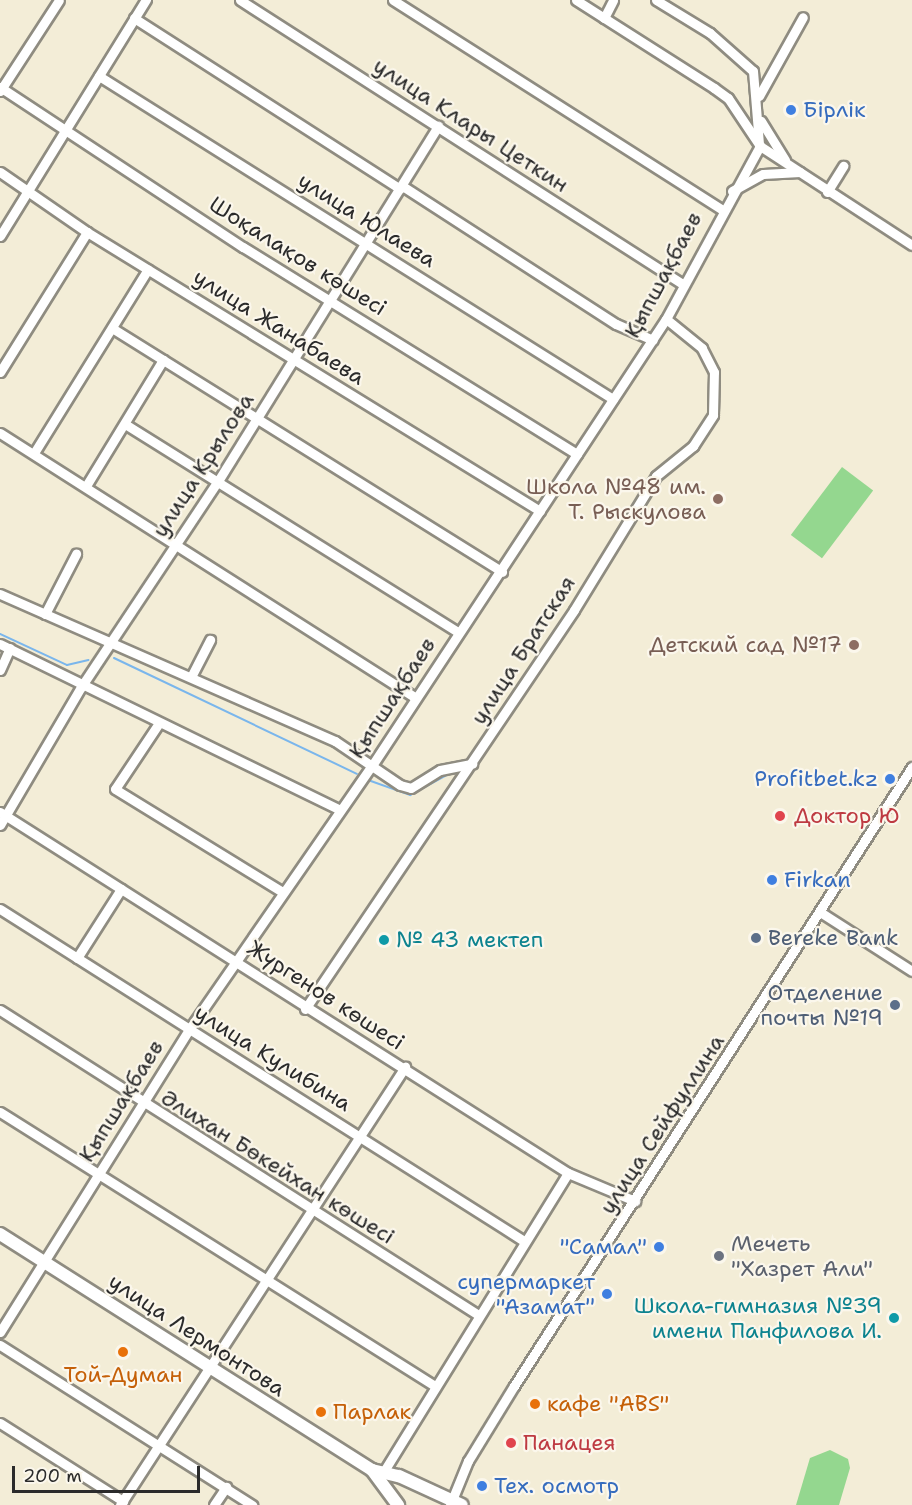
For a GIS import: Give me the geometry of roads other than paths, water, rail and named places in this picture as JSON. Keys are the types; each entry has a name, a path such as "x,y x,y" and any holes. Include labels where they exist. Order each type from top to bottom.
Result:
{"main road":[{"name":"улица Лермонтова","path":"0,1234 208,1369 378,1471"},
{"path":"378,1471 455,1503"},
{"path":"378,1471 394,1502"}],"street":[{"path":"1,89 59,0"},
{"path":"0,236 146,0"},
{"name":"улица Клары Цеткин","path":"240,0 681,283"},
{"path":"393,0 721,209"},
{"path":"576,0 728,98 760,146 827,192 912,245"},
{"path":"604,18 613,0"},
{"path":"656,0 743,57 759,96 760,146"},
{"path":"759,96 803,17"},
{"path":"134,18 616,324 653,340"},
{"name":"улица Юлаева","path":"99,76 613,399"},
{"name":"Шоқалақов көшесі","path":"1,89 578,454"},
{"path":"760,117 786,162"},
{"name":"улица Крылова","path":"0,825 3,814 81,687 218,481 292,359 368,243 438,126"},
{"name":"Қыпшақбаев","path":"0,1332 190,1028 281,891 372,767 458,632 502,572 653,340 666,319 681,283 721,209 760,146"},
{"path":"827,192 843,166"},
{"name":"улица Жанабаева","path":"0,172 87,232 540,511"},
{"path":"730,193 763,174 800,172"},
{"path":"0,372 87,232"},
{"path":"34,453 148,269"},
{"name":"улица Братская","path":"305,1009 472,764 656,476 693,446 713,415 714,372 702,348 666,319"},
{"path":"112,328 502,572"},
{"path":"86,486 163,360"},
{"path":"125,424 458,632"},
{"path":"0,432 416,698"},
{"path":"45,614 76,554"},
{"path":"0,594 335,741 372,767 411,788 440,770 472,764"},
{"path":"191,677 210,640"},
{"path":"0,644 81,687 339,809"},
{"path":"0,670 10,648"},
{"path":"159,723 115,789 281,891"},
{"name":"улица Сейфуллина","path":"455,1503 468,1461 514,1386 912,767"},
{"name":"Жүргенов көшесі","path":"3,814 236,960 305,1009 405,1067 568,1173 635,1201"},
{"path":"77,958 121,889"},
{"name":"улица Кулибина","path":"0,909 524,1241"},
{"path":"820,912 912,971"},
{"name":"Әлихан Бөкейхан көшесі","path":"0,1010 142,1104 477,1314"},
{"path":"0,1423 122,1503 362,1137 405,1067"},
{"path":"0,1112 99,1173 265,1284 435,1386"},
{"path":"378,1471 435,1386 477,1314 568,1173"},
{"path":"0,1345 252,1505"},
{"path":"214,1505 226,1487"}],"waterway":[{"path":"0,634 67,665 88,660"},
{"path":"114,658 357,774"},
{"path":"368,780 410,795 454,771"}],"place":[{"name":"Бірлік","path":"791,110"},
{"name":"Школа №48 им. Т. Рыскулова","path":"718,499"},
{"name":"Детский сад №17","path":"854,645"},
{"name":"Profitbet.kz","path":"890,779"},
{"name":"Доктор Ю","path":"780,816"},
{"name":"Firkan","path":"772,880"},
{"name":"Bereke Bank","path":"756,938"},
{"name":"№ 43 мектеп","path":"384,940"},
{"name":"Отделение почты №19","path":"895,1005"},
{"name":"\"Самал\"","path":"659,1247"},
{"name":"Мечеть \"Хазрет Али\"","path":"719,1256"},
{"name":"супермаркет \"Азамат\"","path":"607,1294"},
{"name":"Школа-гимназия №39 имени Панфилова И.","path":"894,1318"},
{"name":"Той-Думан","path":"123,1352"},
{"name":"кафе \"ABS\"","path":"535,1404"},
{"name":"Парлак","path":"321,1412"},
{"name":"Панацея","path":"511,1443"},
{"name":"Тех. осмотр","path":"482,1486"}]}
